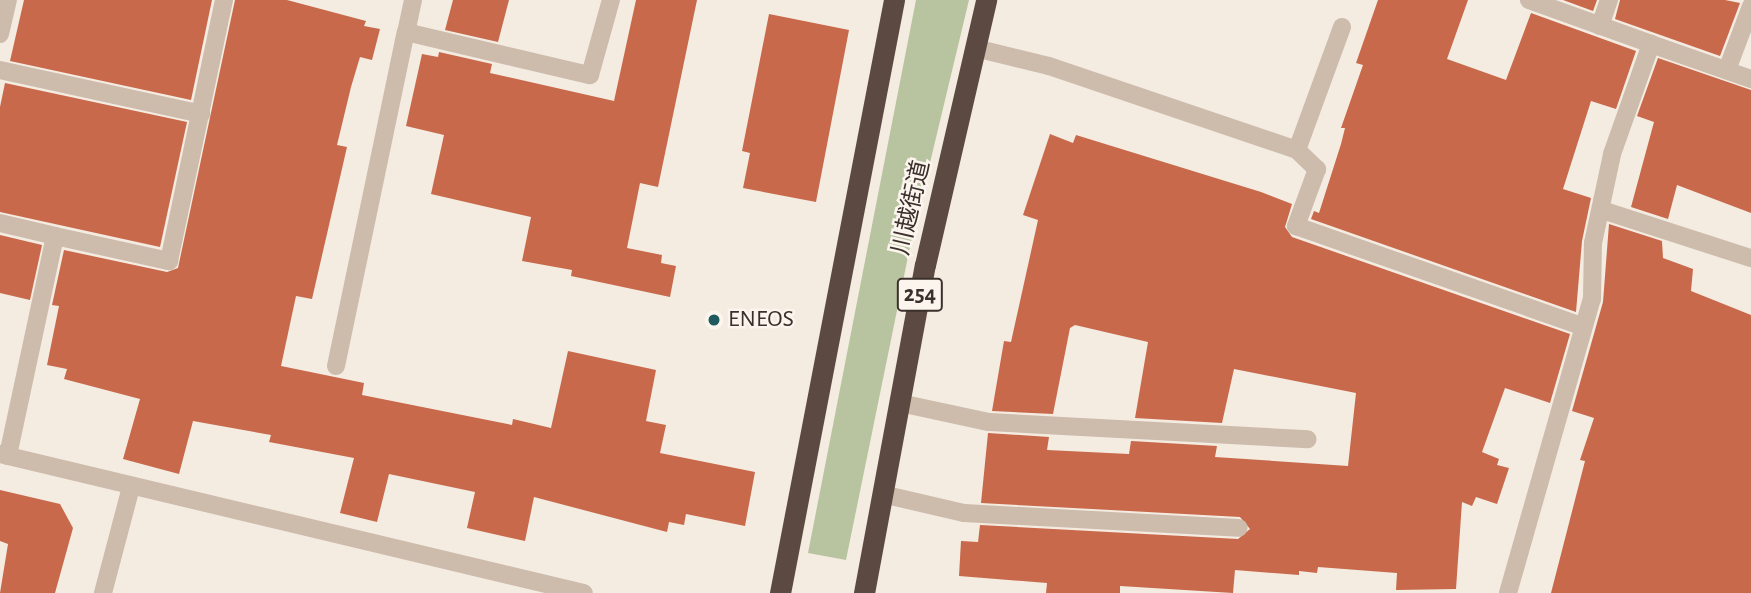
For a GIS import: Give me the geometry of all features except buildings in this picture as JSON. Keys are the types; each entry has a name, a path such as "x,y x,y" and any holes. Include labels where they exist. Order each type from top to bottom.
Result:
{"highway":[{"path":"780,593 894,0"},
{"name":"川越街道","path":"864,593 925,265 986,0"}],"street":[{"path":"0,34 8,0"},
{"path":"0,223 169,261 224,0"},
{"path":"336,366 413,0"},
{"path":"406,32 590,75 611,0"},
{"path":"1529,0 1751,79"},
{"path":"1600,26 1609,0"},
{"path":"1727,70 1751,6"},
{"path":"1297,150 1342,27"},
{"path":"1508,593 1582,326 1592,299 1592,243 1602,210 1612,154 1651,44"},
{"path":"975,48 1049,66 1297,150 1317,169 1296,226 1582,326"},
{"path":"0,70 201,114"},
{"path":"1602,210 1751,258"},
{"path":"55,236 4,455 584,593"},
{"path":"900,403 989,422 1308,439"},
{"path":"103,593 131,487"},
{"path":"882,494 964,513 1239,528"}],"green space":[{"path":"916,0 969,0 911,242 846,560 808,553"}],"place":[{"name":"ENEOS","path":"714,320"}]}
